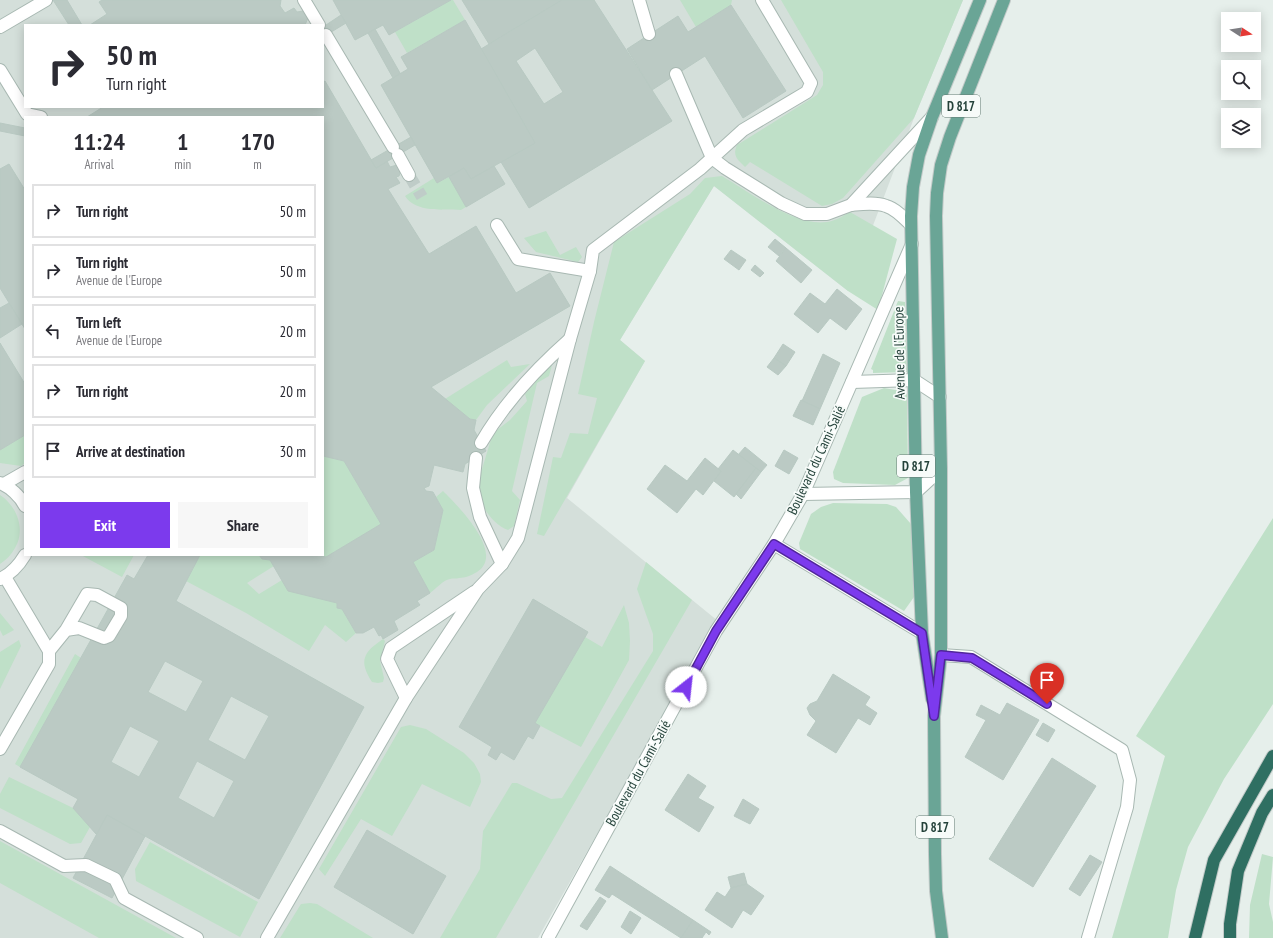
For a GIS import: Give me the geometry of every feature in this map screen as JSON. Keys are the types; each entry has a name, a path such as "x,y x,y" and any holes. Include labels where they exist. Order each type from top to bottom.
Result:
{"highway":[{"path":"1195,938 1214,860 1273,756"},
{"path":"1230,938 1230,924 1238,871 1262,813 1273,795"}],"main road":[{"name":"Avenue de l'Europe","path":"934,716 922,633 916,492 912,244 913,187 919,155 932,118 980,0"},
{"name":"Avenue de l'Europe","path":"942,938 936,891 934,716 941,655 941,469 936,216 937,192 941,165 950,137 1004,0"}],"street":[{"path":"0,27 46,0"},
{"path":"304,0 319,24"},
{"path":"639,0 650,34"},
{"path":"268,938 406,698 478,589 502,564 518,538 570,339 590,271 593,250 700,169 743,130 807,92 811,83 762,0"},
{"path":"324,32 396,151 409,176"},
{"path":"0,70 27,114 36,116"},
{"path":"676,74 712,158 725,168 781,203 805,214 826,214 851,205 869,204 885,206 894,210 912,225"},
{"path":"851,205 932,118"},
{"path":"497,225 518,259 590,271"},
{"name":"Boulevard du Cami-Salié","path":"548,938 716,631 774,544 803,494 912,244"},
{"path":"481,443 494,421 523,386 543,363 570,339"},
{"path":"852,382 914,380 940,397"},
{"path":"476,458 474,488 480,517 502,564"},
{"path":"803,494 916,492 941,469"},
{"path":"24,473 2,484 15,493 24,505"},
{"path":"774,544 922,633"},
{"path":"0,749 49,664 49,651 3,578 19,565 24,556"},
{"path":"406,698 387,659 391,648 478,589"},
{"path":"49,651 66,630 87,594 97,595 121,608 121,616 109,636 104,638 79,628 66,630"},
{"path":"941,655 972,658 1122,750 1130,780 1127,807 1088,938"},
{"path":"0,831 64,866 86,865 115,880 124,898 198,938"}],"shaded area":[{"path":"0,0 963,0 914,118 848,291 714,186 620,340 645,361 567,498 718,621 538,938 0,938"}],"green space":[{"path":"453,0 465,20 407,53 395,32"},
{"path":"680,0 732,0 731,5 696,27"},
{"path":"781,0 963,0 914,118 843,198 832,204 822,206 750,162 745,167 735,155 737,145 817,95 823,85 823,72"},
{"path":"722,176 787,214 815,222 827,222 850,212 897,239 878,310 848,291 714,186 620,340 645,361 544,536 537,534 553,457 561,458 570,433 588,434 597,398 578,394 614,242 690,194 705,178"},
{"path":"449,177 466,207 461,210 438,210 423,208 410,201 405,196 434,178 437,183"},
{"path":"546,231 560,255 576,247 582,257 578,262 536,252 524,238"},
{"path":"898,301 905,302 907,372 873,373 873,370 871,369"},
{"path":"507,360 511,367 530,364 487,405 476,420 470,419 445,399"},
{"path":"552,365 549,376 537,383 512,491 520,500 514,526 508,530 501,527 489,516 481,502 478,486 479,479 492,436 510,420 527,401 525,394 535,383 536,373"},
{"path":"884,388 902,391 907,394 908,478 895,485 843,483 834,479 833,472 862,397"},
{"path":"24,436 24,464 21,466 0,463 0,450"},
{"path":"324,456 344,461 381,524 326,557 322,556 324,556"},
{"path":"443,491 468,518 483,542 486,554 484,564 477,572 466,577 447,580 430,593 413,562 434,550 443,510 436,497"},
{"path":"0,495 11,505 15,512 20,526 20,534 13,551 0,564"},
{"path":"833,503 887,504 896,507 911,524 914,597 904,611 800,549 799,543 811,514 821,507"},
{"path":"1273,518 1273,704 1224,779 1188,847 1176,890 1168,938 1112,938 1165,756 1136,736"},
{"path":"83,556 133,556 122,577"},
{"path":"199,556 260,556 262,559 270,560 274,566 247,583 259,594 282,580 337,603 337,608 342,609 356,633 346,642 325,625 309,651 246,613 186,581"},
{"path":"646,562 692,600 496,938 440,938 480,869 483,831 512,783 517,783 551,799 562,798 653,651 653,634 637,589"},
{"path":"624,605 629,623 629,660 581,747 535,723 585,637 602,647"},
{"path":"0,613 14,630 3,636 0,630"},
{"path":"383,639 385,641 380,661 384,678 383,682 372,682 365,668 365,657 371,648"},
{"path":"19,640 21,646 0,689 0,652"},
{"path":"75,654 81,658 20,767 15,764"},
{"path":"410,725 426,729 464,753 474,763 480,774 481,782 470,807 422,784 392,836 361,819 325,876 319,869 401,727"},
{"path":"9,777 73,808 90,827 81,843 70,844 0,808 0,794"},
{"path":"0,841 176,938 99,938 0,883"},
{"path":"150,842 258,902 240,937 136,881 135,869"},
{"path":"1262,854 1273,857 1269,904 1273,922 1273,938 1249,938 1250,905"},
{"path":"301,904 317,904 373,938 280,938"}],"building":[{"path":"53,0 67,0 81,24 68,24"},
{"path":"102,0 281,0 280,6 285,13 294,8 297,12 303,11 308,18 305,24 92,24 107,14 99,2"},
{"path":"333,0 451,0 389,35 383,25 355,40"},
{"path":"462,0 562,0 489,44"},
{"path":"562,0 594,0 672,121 529,208 501,162 535,143 481,49","holes":["535,48 563,92 544,104 516,61"]},
{"path":"731,5 786,91 743,118 705,56 652,90 627,49 678,16 688,32"},
{"path":"341,15 346,23 324,36 324,26"},
{"path":"465,20 535,143 471,179 464,168 437,183 381,85 408,69 401,57"},
{"path":"375,29 400,73 393,78 368,33"},
{"path":"324,82 376,168 387,161 390,167 397,165 400,167 401,170 399,176 396,177 400,183 388,189 429,254 476,226 516,293 550,273 570,306 431,387 470,419 476,420 474,430 486,451 465,464 463,472 434,465 429,486 424,488 426,491 433,492 443,510 434,550 413,562 430,593 417,601 420,605 394,621 398,630 383,639 381,635 379,636 374,627 363,633 356,633 342,609 337,608 337,603 288,591 270,560 262,559 260,556 326,557 381,524 344,461 324,456 324,116 89,116 101,108 324,108"},
{"path":"0,123 24,128 24,136 0,131"},
{"path":"411,137 415,145 376,168 371,160"},
{"path":"9,164 24,188 24,327 0,288 0,169"},
{"path":"494,166 505,184 466,207 449,177 464,168 471,179"},
{"path":"775,239 786,248 779,256 768,247"},
{"path":"786,248 812,270 801,283 776,261"},
{"path":"731,250 746,260 739,270 724,259"},
{"path":"755,265 764,273 760,277 751,270"},
{"path":"837,289 862,309 846,330 830,318 818,333 794,314 810,293 825,304"},
{"path":"9,303 22,324 0,338 0,308"},
{"path":"0,343 24,382 24,436 0,450"},
{"path":"783,344 795,352 786,366 774,358"},
{"path":"823,354 840,363 820,409 802,401"},
{"path":"774,358 786,366 778,375 767,367"},
{"path":"801,400 820,409 813,425 793,416"},
{"path":"745,447 767,465 761,472 738,455"},
{"path":"733,450 756,468 734,497 714,481 721,471 718,469"},
{"path":"784,450 798,458 789,474 775,466"},
{"path":"705,458 721,471 703,495 696,489 677,513 647,489 665,465 687,481"},
{"path":"756,468 761,472 741,499 736,494"},
{"path":"147,556 199,556 176,601 364,707 259,899 145,836 135,854 96,834 73,808 78,799 20,767 127,575 134,579","holes":["165,661 203,681 186,712 148,692","231,696 269,716 245,760 208,740","130,726 159,741 139,777 111,762","197,761 234,781 214,818 178,798"]},
{"path":"533,599 588,632 535,723 540,726 533,739 528,736 514,760 501,752 496,760 488,755 492,747 459,727"},
{"path":"833,674 870,697 865,705 877,713 870,725 858,718 836,753 807,735 816,721 810,715 807,708 810,704 817,701"},
{"path":"1007,703 1039,720 1003,780 965,757 986,720 976,715 981,705 1000,715"},
{"path":"1043,723 1055,730 1048,742 1036,735"},
{"path":"1052,758 1096,786 1033,887 989,859"},
{"path":"688,774 706,786 698,798 714,807 699,832 665,810"},
{"path":"743,799 759,809 750,824 734,816"},
{"path":"107,815 145,836 112,898 73,878"},
{"path":"367,830 446,876 413,934 334,887"},
{"path":"1090,855 1102,862 1080,896 1069,889"},
{"path":"610,866 693,920 681,938 612,894 609,898 595,890"},
{"path":"744,873 747,884 731,888 728,877"},
{"path":"747,884 764,896 751,915 743,910 732,928 705,910 717,892 725,897 731,888"},
{"path":"600,897 606,901 587,930 580,926"},
{"path":"630,911 641,918 631,934 621,927"},
{"path":"693,920 711,932 709,935 706,932 702,938 681,938"}],"tunnel":[{"path":"409,175 422,197"}],"route":[{"path":"686,687 716,631 774,544 922,633 934,716 941,655 972,658 1047,704"}]}
